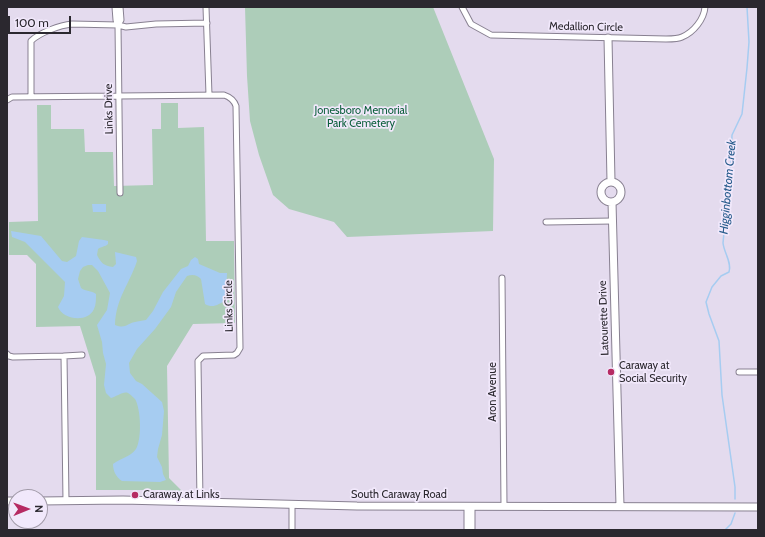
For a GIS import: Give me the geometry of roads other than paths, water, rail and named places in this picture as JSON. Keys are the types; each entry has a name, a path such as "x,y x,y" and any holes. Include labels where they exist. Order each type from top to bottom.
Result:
{"street":[{"name":"Links Drive","path":"116,7 116,20 118,25 120,193"},
{"name":"Links Drive","path":"118,25 121,20 120,7"},
{"path":"206,7 209,95"},
{"name":"Medallion Circle","path":"462,7 471,24 491,34 666,40 682,37 697,26 705,13 705,7"},
{"path":"31,97 31,41 65,25 118,25 126,27 156,24 207,23"},
{"path":"608,38 611,181"},
{"name":"Links Circle","path":"7,100 12,97 224,95 232,99 236,106 240,348 234,355 203,356 198,361 200,502"},
{"path":"611,181 618,184 622,190 618,199 612,202 605,199 601,193 602,186 611,181"},
{"name":"Latourette Drive","path":"612,202 620,506"},
{"path":"546,222 613,221"},
{"name":"Aron Avenue","path":"502,278 504,506"},
{"path":"7,354 13,357 82,355"},
{"path":"64,356 66,501"},
{"path":"739,372 758,372"},
{"name":"South Caraway Road","path":"48,500 200,502 292,505 758,507"},
{"path":"292,505 292,530"},
{"path":"467,530 470,506"},
{"path":"470,506 472,530"}],"water":[{"path":"92,204 106,204 106,212 93,212"},
{"path":"11,231 41,236 62,261 67,262 76,256 79,241 82,237 108,241 107,245 98,249 97,255 101,262 107,266 113,267 116,264 115,252 136,257 137,261 134,270 120,299 116,315 115,325 119,326 146,320 153,311 163,292 181,269 188,266 191,260 195,257 198,259 199,264 220,273 227,273 226,300 213,306 205,304 201,279 195,275 187,276 176,292 171,307 155,329 137,349 129,363 130,373 136,381 142,384 162,402 164,411 162,435 157,457 166,480 160,482 122,481 118,478 114,471 113,464 131,454 136,449 140,431 140,417 135,399 129,394 124,393 111,398 106,393 104,385 106,364 97,325 107,310 110,293 98,271 92,265 83,267 80,271 78,279 81,288 96,294 95,306 91,313 81,318 65,315 58,307 64,296 65,282 25,242 12,237"}],"waterway":[{"name":"Higginbottom Creek","path":"735,499 735,487 722,395 719,341 706,302 712,287 721,276 729,272 730,268 723,243 732,135 742,114 747,68 749,42 747,7"},
{"name":"Higginbottom Creek","path":"725,530 731,524 735,513"}],"place":[{"name":"Caraway at Social Security","path":"611,372"},
{"name":"Caraway at Links","path":"135,495"}],"park label":[{"name":"Jonesboro Memorial Park Cemetery","path":"361,117"}]}
